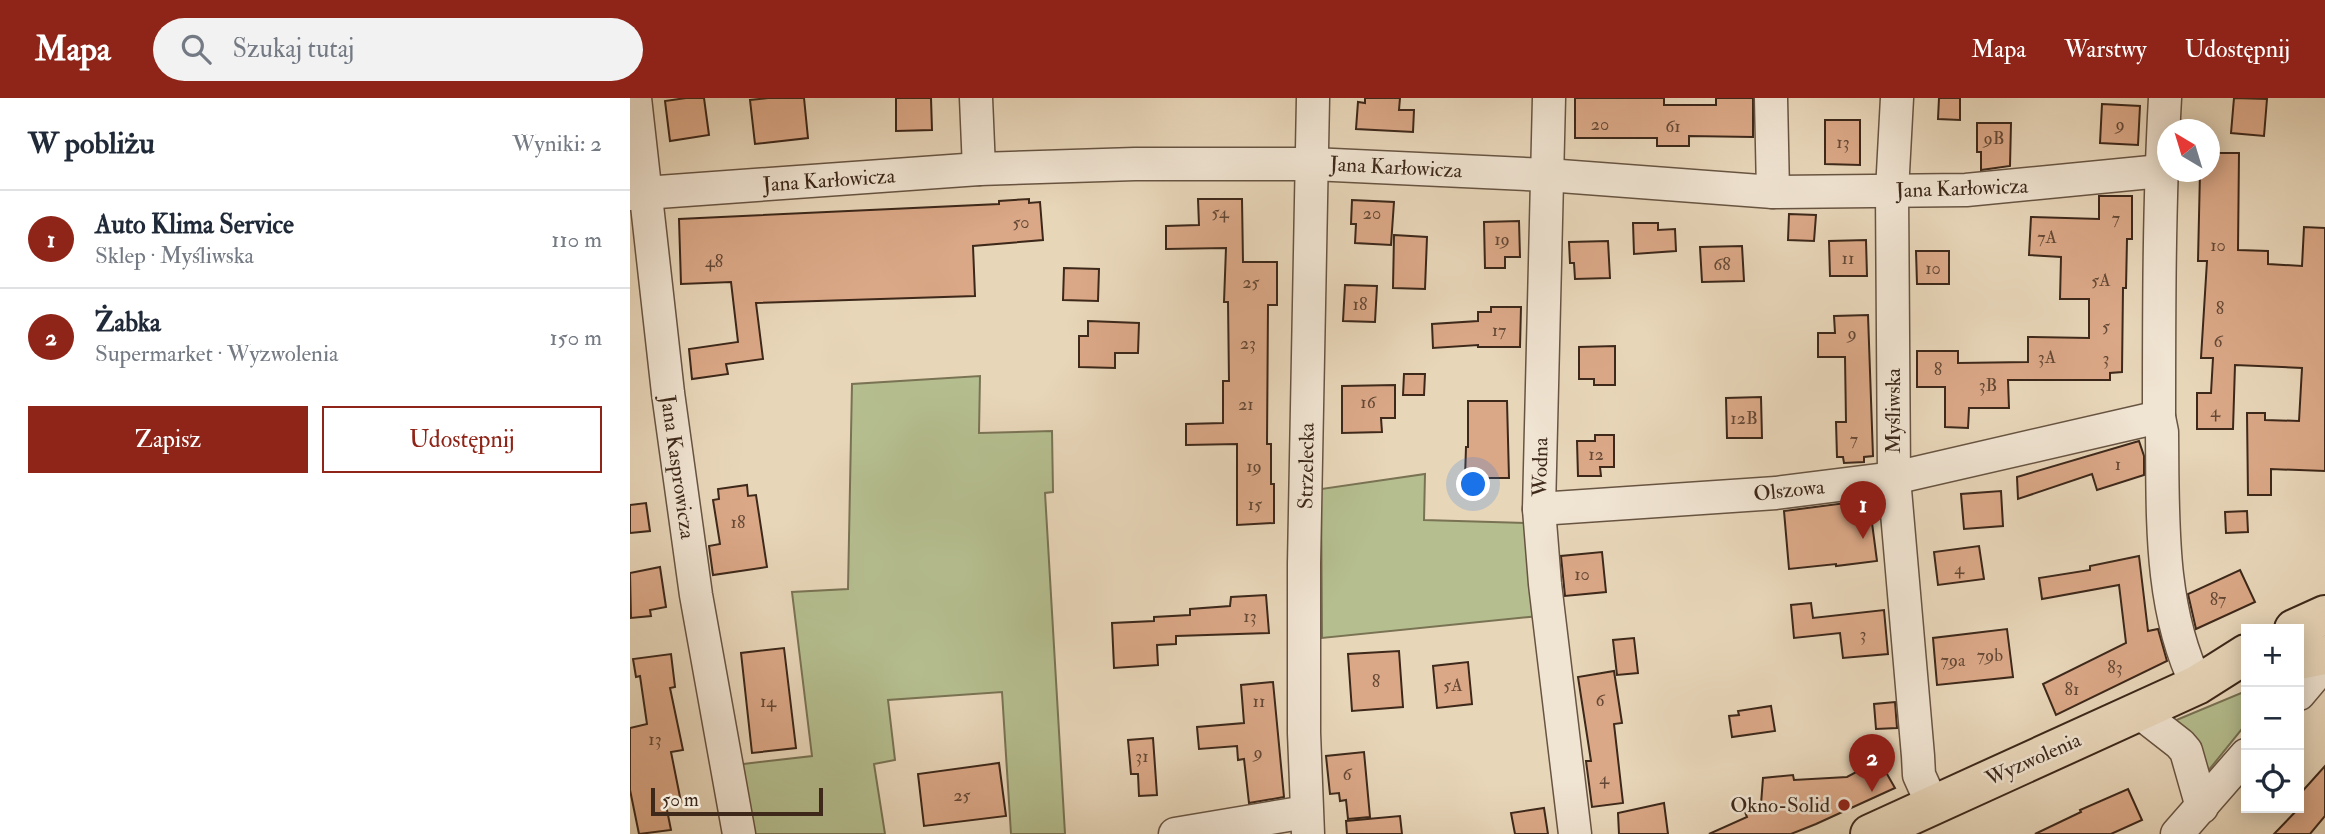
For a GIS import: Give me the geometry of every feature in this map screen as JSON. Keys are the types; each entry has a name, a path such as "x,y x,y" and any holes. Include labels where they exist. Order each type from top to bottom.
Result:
{"main road":[{"path":"2304,624 2325,615"},
{"path":"2304,659 2325,655"},
{"name":"Wyzwolenia","path":"1870,834 2197,685 2241,657"},
{"name":"Wyzwolenia","path":"2197,685 2241,675"}],"street":[{"name":"Jana Kasprowicza","path":"635,98 638,193 696,595 739,834"},
{"path":"976,98 979,169"},
{"name":"Strzelecka","path":"1307,823 1304,563 1313,98"},
{"name":"Wodna","path":"1549,98 1539,509 1545,584 1575,834"},
{"path":"1771,98 1773,192"},
{"name":"Myśliwska","path":"1897,98 1892,191 1894,478 1917,766 1932,804"},
{"path":"2164,119 2165,98"},
{"name":"Jana Karłowicza","path":"638,193 979,169 1115,165 1312,163 1773,192 2000,188 2157,171"},
{"path":"2161,182 2159,417 2162,432 2163,540 2172,606 2182,651 2197,685"},
{"name":"Olszowa","path":"1539,509 1776,493 1894,478 2159,417"},
{"path":"2304,688 2325,663"},
{"path":"2139,712 2186,751 2203,807"},
{"path":"2177,834 2241,761"},
{"path":"1175,834 1307,823"}],"green space":[{"path":"980,376 979,433 1052,431 1053,492 1045,493 1065,834 1011,834 1002,692 888,700 895,760 874,764 885,834 745,834 735,765 812,756 792,592 848,589 852,384"},
{"path":"1425,474 1424,520 1528,523 1539,616 1322,638 1321,489"},
{"path":"2241,693 2241,730 2204,776 2174,721"}],"building":[{"path":"704,98 709,135 670,141 665,101"},
{"path":"804,98 808,138 755,144 750,100"},
{"path":"896,98 931,98 932,130 896,131"},
{"path":"1365,98 1400,98 1399,110 1414,110 1413,132 1356,129 1358,102 1365,103"},
{"path":"1575,98 1664,98 1664,105 1716,105 1716,98 1753,98 1753,137 1689,136 1689,146 1657,146 1657,138 1575,138"},
{"path":"1939,98 1960,98 1960,120 1938,119"},
{"path":"2234,98 2267,99 2264,136 2231,133"},
{"path":"2102,104 2140,106 2138,145 2100,143"},
{"path":"1825,120 1860,120 1860,165 1825,164"},
{"path":"1977,123 2011,123 2010,166 1981,170 1981,152 1977,152"},
{"path":"2220,153 2239,153 2238,250 2268,251 2268,264 2302,266 2304,227 2325,228 2325,471 2271,469 2271,495 2248,495 2247,413 2265,413 2265,420 2299,421 2302,368 2235,365 2233,429 2197,429 2197,393 2211,393 2213,358 2201,358 2207,261 2198,261 2200,182 2220,182"},
{"path":"2099,196 2132,196 2132,239 2127,239 2126,288 2123,288 2122,372 2110,373 2110,380 2008,380 2009,408 1969,408 1968,428 1945,427 1945,387 1917,387 1917,351 1958,351 1958,363 2028,362 2028,337 2089,338 2089,299 2060,299 2061,257 2029,255 2031,217 2099,219"},
{"path":"1029,199 1029,203 1040,202 1043,240 973,246 975,296 756,303 763,359 726,364 728,374 692,379 689,349 738,342 731,282 681,284 679,219 999,204 999,201"},
{"path":"1198,199 1242,199 1243,262 1277,262 1277,305 1268,305 1267,444 1271,444 1274,523 1237,525 1237,444 1186,445 1186,424 1223,423 1223,381 1229,381 1228,302 1224,302 1226,248 1166,249 1166,226 1199,225"},
{"path":"1352,200 1394,202 1391,245 1355,243 1356,224 1351,224"},
{"path":"1789,214 1816,215 1814,241 1788,240"},
{"path":"1519,221 1520,257 1505,257 1505,268 1485,268 1484,222"},
{"path":"1633,223 1658,223 1658,230 1675,229 1676,251 1634,254"},
{"path":"1394,235 1427,237 1425,289 1393,288"},
{"path":"1866,240 1867,276 1830,276 1829,241"},
{"path":"1608,241 1610,278 1575,279 1574,263 1570,263 1569,242"},
{"path":"1742,246 1744,281 1702,282 1700,247"},
{"path":"1916,251 1949,251 1949,284 1917,284"},
{"path":"1064,268 1099,269 1098,301 1063,300"},
{"path":"1345,285 1377,286 1375,322 1343,321"},
{"path":"1491,307 1521,307 1520,347 1478,345 1433,348 1432,324 1478,321 1478,312 1491,312"},
{"path":"1868,315 1873,456 1864,457 1864,462 1844,463 1843,457 1837,457 1836,422 1846,422 1845,357 1818,357 1818,333 1835,333 1834,316"},
{"path":"1088,321 1139,323 1138,353 1115,353 1115,368 1079,367 1079,336 1088,336"},
{"path":"1615,346 1615,385 1594,385 1594,379 1579,379 1579,347"},
{"path":"1404,374 1425,374 1424,395 1403,395"},
{"path":"1395,385 1395,418 1381,418 1382,432 1342,433 1342,386"},
{"path":"1761,397 1762,438 1727,438 1726,398"},
{"path":"1468,401 1507,401 1509,478 1465,478"},
{"path":"1595,435 1614,435 1614,467 1600,467 1601,476 1578,476 1577,441 1595,441"},
{"path":"2139,441 2144,456 2144,475 2097,490 2092,474 2018,499 2017,477"},
{"path":"747,485 748,496 756,495 767,567 713,575 709,546 720,544 713,500 719,499 718,489"},
{"path":"2001,491 2003,526 1964,529 1961,494"},
{"path":"1869,500 1877,561 1789,569 1784,511"},
{"path":"646,503 650,531 630,533 630,505"},
{"path":"2247,511 2248,532 2226,533 2225,512"},
{"path":"1979,546 1984,579 1938,585 1934,552"},
{"path":"1602,552 1606,592 1565,596 1561,556"},
{"path":"2139,556 2148,631 2158,629 2167,661 2056,715 2043,684 2126,643 2119,585 2042,599 2039,578 2090,570 2090,566"},
{"path":"660,567 666,607 650,610 651,616 631,618 630,573"},
{"path":"2240,570 2255,602 2196,629 2188,594"},
{"path":"1266,595 1269,633 1176,636 1176,644 1157,645 1158,665 1114,668 1112,623 1154,621 1154,617 1190,615 1190,609 1230,606 1231,597"},
{"path":"1811,603 1813,618 1884,610 1888,654 1843,658 1840,633 1794,638 1791,605"},
{"path":"2007,629 2013,677 1937,685 1933,638"},
{"path":"1634,638 1638,673 1617,675 1613,640"},
{"path":"784,648 796,748 752,753 741,653"},
{"path":"1399,651 1403,707 1352,711 1348,654"},
{"path":"671,654 675,687 670,688 683,750 671,752 681,802 666,805 671,830 639,834 630,790 630,728 647,724 640,676 636,677 633,659"},
{"path":"1468,662 1472,704 1437,708 1433,666"},
{"path":"1614,671 1622,723 1614,724 1623,803 1592,807 1586,761 1591,761 1578,677"},
{"path":"1273,682 1284,797 1249,803 1244,759 1238,760 1237,746 1199,749 1197,727 1244,723 1241,685"},
{"path":"1895,702 1897,728 1876,729 1874,704"},
{"path":"1771,706 1775,731 1732,737 1729,716 1739,715 1738,711"},
{"path":"1153,738 1157,795 1139,796 1138,774 1131,774 1128,740"},
{"path":"1364,752 1370,817 1348,819 1346,800 1340,801 1339,793 1330,794 1326,756"},
{"path":"1879,760 1895,788 1816,824 1791,834 1709,834 1747,817 1745,812 1761,804 1763,778 1793,775 1794,780 1847,777"},
{"path":"999,763 1006,816 924,826 918,774"},
{"path":"2325,766 2325,816 2310,834 2274,834 2294,813 2304,813 2304,789"},
{"path":"2128,789 2142,820 2111,834 2035,834 2081,812 2080,810"},
{"path":"1664,803 1668,834 1619,834 1618,813"},
{"path":"1544,808 1548,834 1515,834 1511,813"},
{"path":"1400,816 1402,834 1347,834 1346,821"}],"place":[{"name":"Auto Klima Service","path":"1863,539"},
{"name":"Żabka","path":"1872,792"},
{"name":"Okno-Solid","path":"1844,805"}]}
